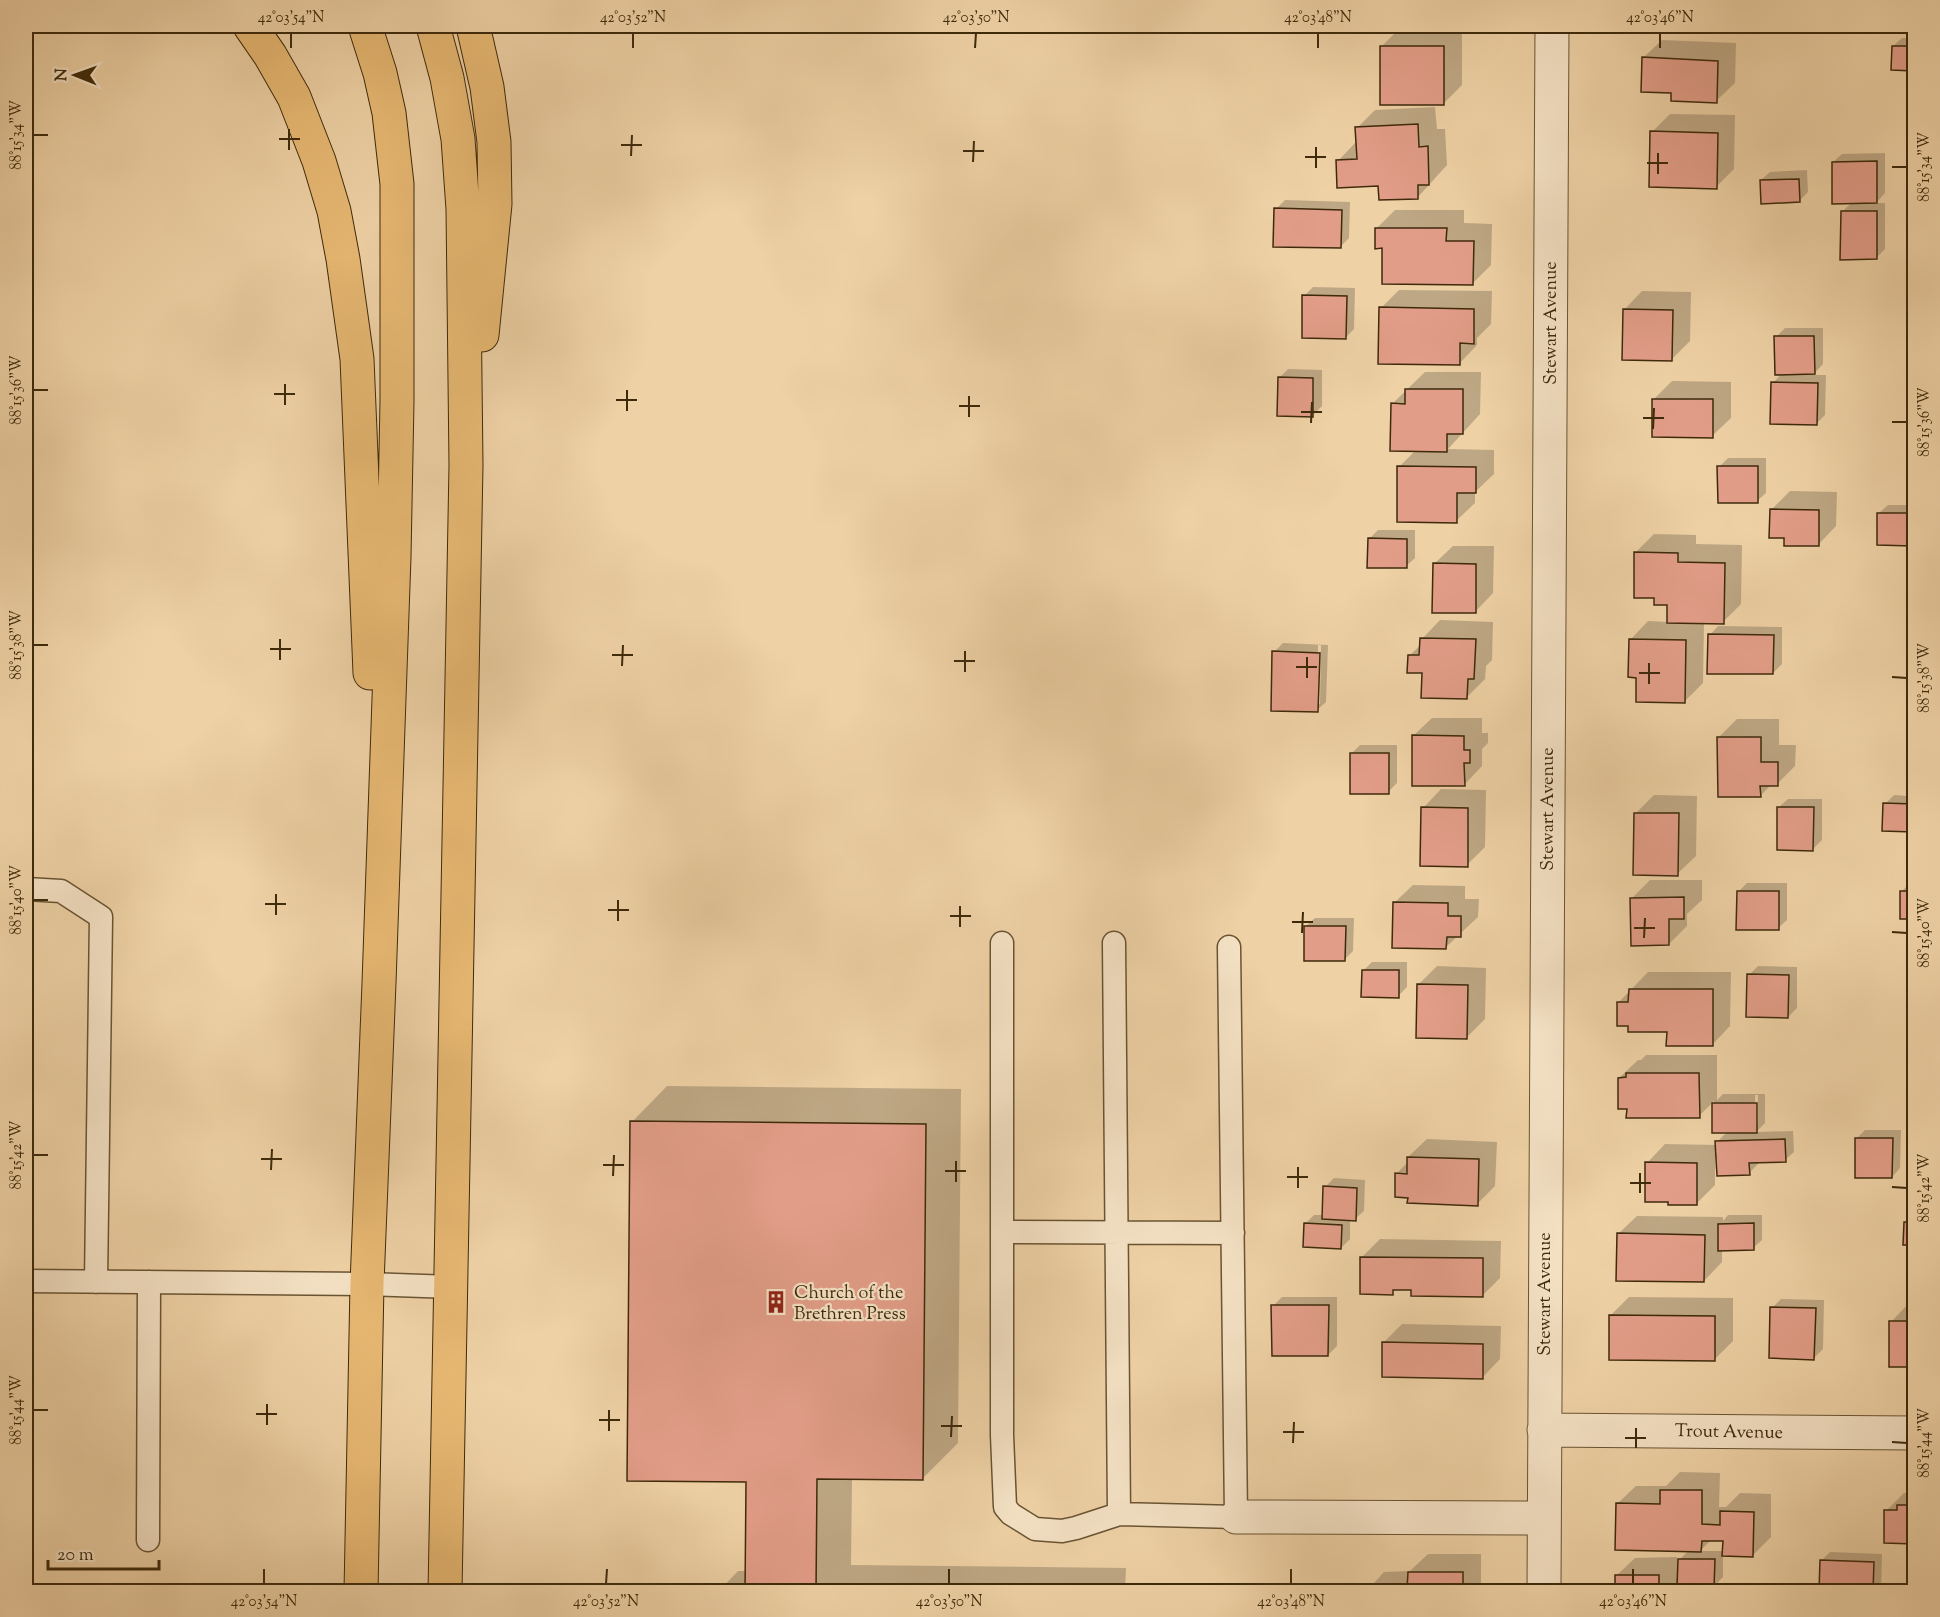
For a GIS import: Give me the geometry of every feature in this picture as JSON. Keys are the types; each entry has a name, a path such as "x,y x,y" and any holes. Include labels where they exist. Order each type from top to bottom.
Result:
{"highway":[{"path":"250,26 294,97 319,162 334,211 351,305 357,359 372,706 379,983"},
{"path":"361,1592 367,1284 394,557 398,184 389,113 380,73 364,26"},
{"path":"433,26 447,78 459,151 463,208 466,465 445,1592"},
{"path":"466,465 482,340 495,204 494,142 487,87 473,26"}],"street":[{"name":"Stewart Avenue","path":"1544,1592 1551,26"},
{"name":"Trout Avenue","path":"1544,1430 1914,1433"},
{"path":"1236,1517 1544,1518"}],"lane":[{"path":"26,889 61,891 101,917 96,1282"},
{"path":"1002,943 1002,1435 1005,1507 1011,1514 1035,1529 1053,1531 1076,1528 1119,1514 1236,1517 1229,947"},
{"path":"1114,943 1119,1514"},
{"path":"1002,1232 1233,1233"},
{"path":"26,1281 367,1284 452,1287"},
{"path":"148,1540 149,1282"}],"building":[{"path":"1380,46 1444,46 1444,105 1380,105"},
{"path":"1892,46 1914,46 1914,71 1891,70"},
{"path":"1642,57 1718,61 1717,103 1671,101 1671,93 1641,92"},
{"path":"1418,124 1419,147 1428,146 1429,185 1418,185 1418,199 1379,200 1378,186 1337,188 1336,160 1357,159 1355,127"},
{"path":"1650,131 1718,133 1717,189 1649,187"},
{"path":"1877,161 1877,203 1832,204 1832,162"},
{"path":"1799,179 1800,202 1761,204 1760,180"},
{"path":"1274,208 1342,210 1341,248 1273,247"},
{"path":"1841,211 1877,211 1877,259 1840,260"},
{"path":"1375,228 1447,228 1446,241 1474,241 1473,285 1382,284 1382,248 1375,249"},
{"path":"1302,295 1347,296 1346,339 1302,338"},
{"path":"1379,307 1474,309 1474,344 1460,343 1460,365 1378,364"},
{"path":"1623,309 1673,310 1672,361 1622,360"},
{"path":"1774,336 1814,336 1815,374 1775,375"},
{"path":"1278,377 1313,378 1313,417 1277,416"},
{"path":"1771,382 1818,383 1817,425 1770,424"},
{"path":"1405,389 1463,389 1463,434 1447,434 1447,452 1390,451 1391,403 1405,404"},
{"path":"1652,399 1713,399 1713,438 1652,437"},
{"path":"1397,466 1476,467 1476,493 1457,493 1457,523 1397,522"},
{"path":"1717,466 1758,466 1758,503 1718,503"},
{"path":"1770,509 1819,510 1819,546 1784,546 1784,538 1769,538"},
{"path":"1877,513 1912,513 1912,546 1877,545"},
{"path":"1368,538 1407,539 1407,568 1367,568"},
{"path":"1634,552 1678,553 1678,562 1725,563 1724,624 1667,623 1667,605 1654,605 1654,598 1634,598"},
{"path":"1433,563 1476,564 1476,613 1432,613"},
{"path":"1708,634 1774,635 1773,674 1707,674"},
{"path":"1420,638 1476,639 1474,679 1468,679 1467,699 1421,698 1422,673 1407,673 1408,655 1419,655"},
{"path":"1629,639 1686,640 1685,703 1636,702 1636,678 1628,677"},
{"path":"1272,651 1320,653 1318,712 1271,711"},
{"path":"1412,735 1464,736 1464,750 1470,750 1470,763 1464,763 1465,786 1412,786"},
{"path":"1717,737 1761,737 1761,762 1778,762 1778,786 1760,786 1761,797 1718,797"},
{"path":"1350,753 1389,753 1389,794 1350,794"},
{"path":"1907,758 1914,758 1914,797 1907,797"},
{"path":"1883,803 1914,804 1914,832 1882,831"},
{"path":"1421,807 1468,808 1468,867 1420,866"},
{"path":"1777,807 1814,807 1813,851 1777,850"},
{"path":"1634,813 1679,813 1678,876 1633,875"},
{"path":"1737,891 1779,891 1779,930 1736,930"},
{"path":"1900,891 1914,891 1914,919 1900,919"},
{"path":"1684,897 1684,919 1669,919 1669,945 1631,946 1630,898"},
{"path":"1393,902 1448,903 1448,916 1461,916 1461,937 1447,937 1446,949 1392,948"},
{"path":"1304,926 1346,926 1345,961 1304,961"},
{"path":"1362,970 1399,970 1399,998 1361,997"},
{"path":"1747,974 1789,975 1788,1018 1746,1017"},
{"path":"1417,984 1468,985 1467,1039 1416,1038"},
{"path":"1629,989 1713,989 1713,1046 1666,1046 1667,1032 1628,1032 1628,1026 1617,1026 1617,1002 1628,1002"},
{"path":"1626,1073 1699,1073 1700,1118 1626,1118 1627,1109 1618,1109 1618,1078 1626,1077"},
{"path":"1712,1103 1757,1103 1757,1133 1712,1133"},
{"name":"Church of the Brethren Press","path":"630,1121 926,1124 923,1480 817,1479 816,1592 745,1592 746,1482 627,1481"},
{"path":"1855,1138 1893,1138 1892,1178 1855,1178"},
{"path":"1785,1139 1786,1162 1749,1163 1750,1175 1717,1176 1715,1141"},
{"path":"1407,1157 1479,1159 1478,1206 1407,1203 1408,1198 1395,1197 1395,1173 1407,1174"},
{"path":"1645,1162 1697,1163 1697,1205 1645,1202"},
{"path":"1323,1186 1357,1188 1356,1221 1322,1219"},
{"path":"1904,1222 1914,1222 1914,1245 1903,1245"},
{"path":"1304,1223 1342,1225 1341,1249 1303,1247"},
{"path":"1754,1223 1754,1250 1718,1251 1718,1224"},
{"path":"1617,1233 1705,1235 1704,1282 1616,1281"},
{"path":"1360,1257 1483,1258 1483,1297 1411,1296 1411,1290 1393,1290 1393,1295 1360,1294"},
{"path":"1271,1305 1329,1305 1328,1356 1272,1356"},
{"path":"1770,1307 1816,1308 1814,1360 1769,1358"},
{"path":"1609,1315 1715,1316 1715,1361 1609,1360"},
{"path":"1889,1321 1914,1321 1914,1367 1889,1367"},
{"path":"1382,1342 1483,1344 1483,1379 1382,1377"},
{"path":"1660,1490 1702,1490 1702,1524 1720,1525 1720,1511 1754,1512 1753,1557 1722,1556 1723,1541 1702,1541 1701,1552 1615,1550 1616,1503 1660,1504"},
{"path":"1897,1505 1914,1505 1914,1544 1884,1543 1884,1510 1897,1510"},
{"path":"1678,1559 1715,1559 1714,1588 1677,1587"},
{"path":"1820,1560 1874,1562 1873,1592 1819,1592"},
{"path":"1408,1572 1463,1572 1463,1592 1364,1592 1364,1589 1407,1589"},
{"path":"1615,1575 1659,1575 1659,1592 1615,1592"}],"place":[{"name":"Church of the Brethren Press","path":"776,1302"}]}
